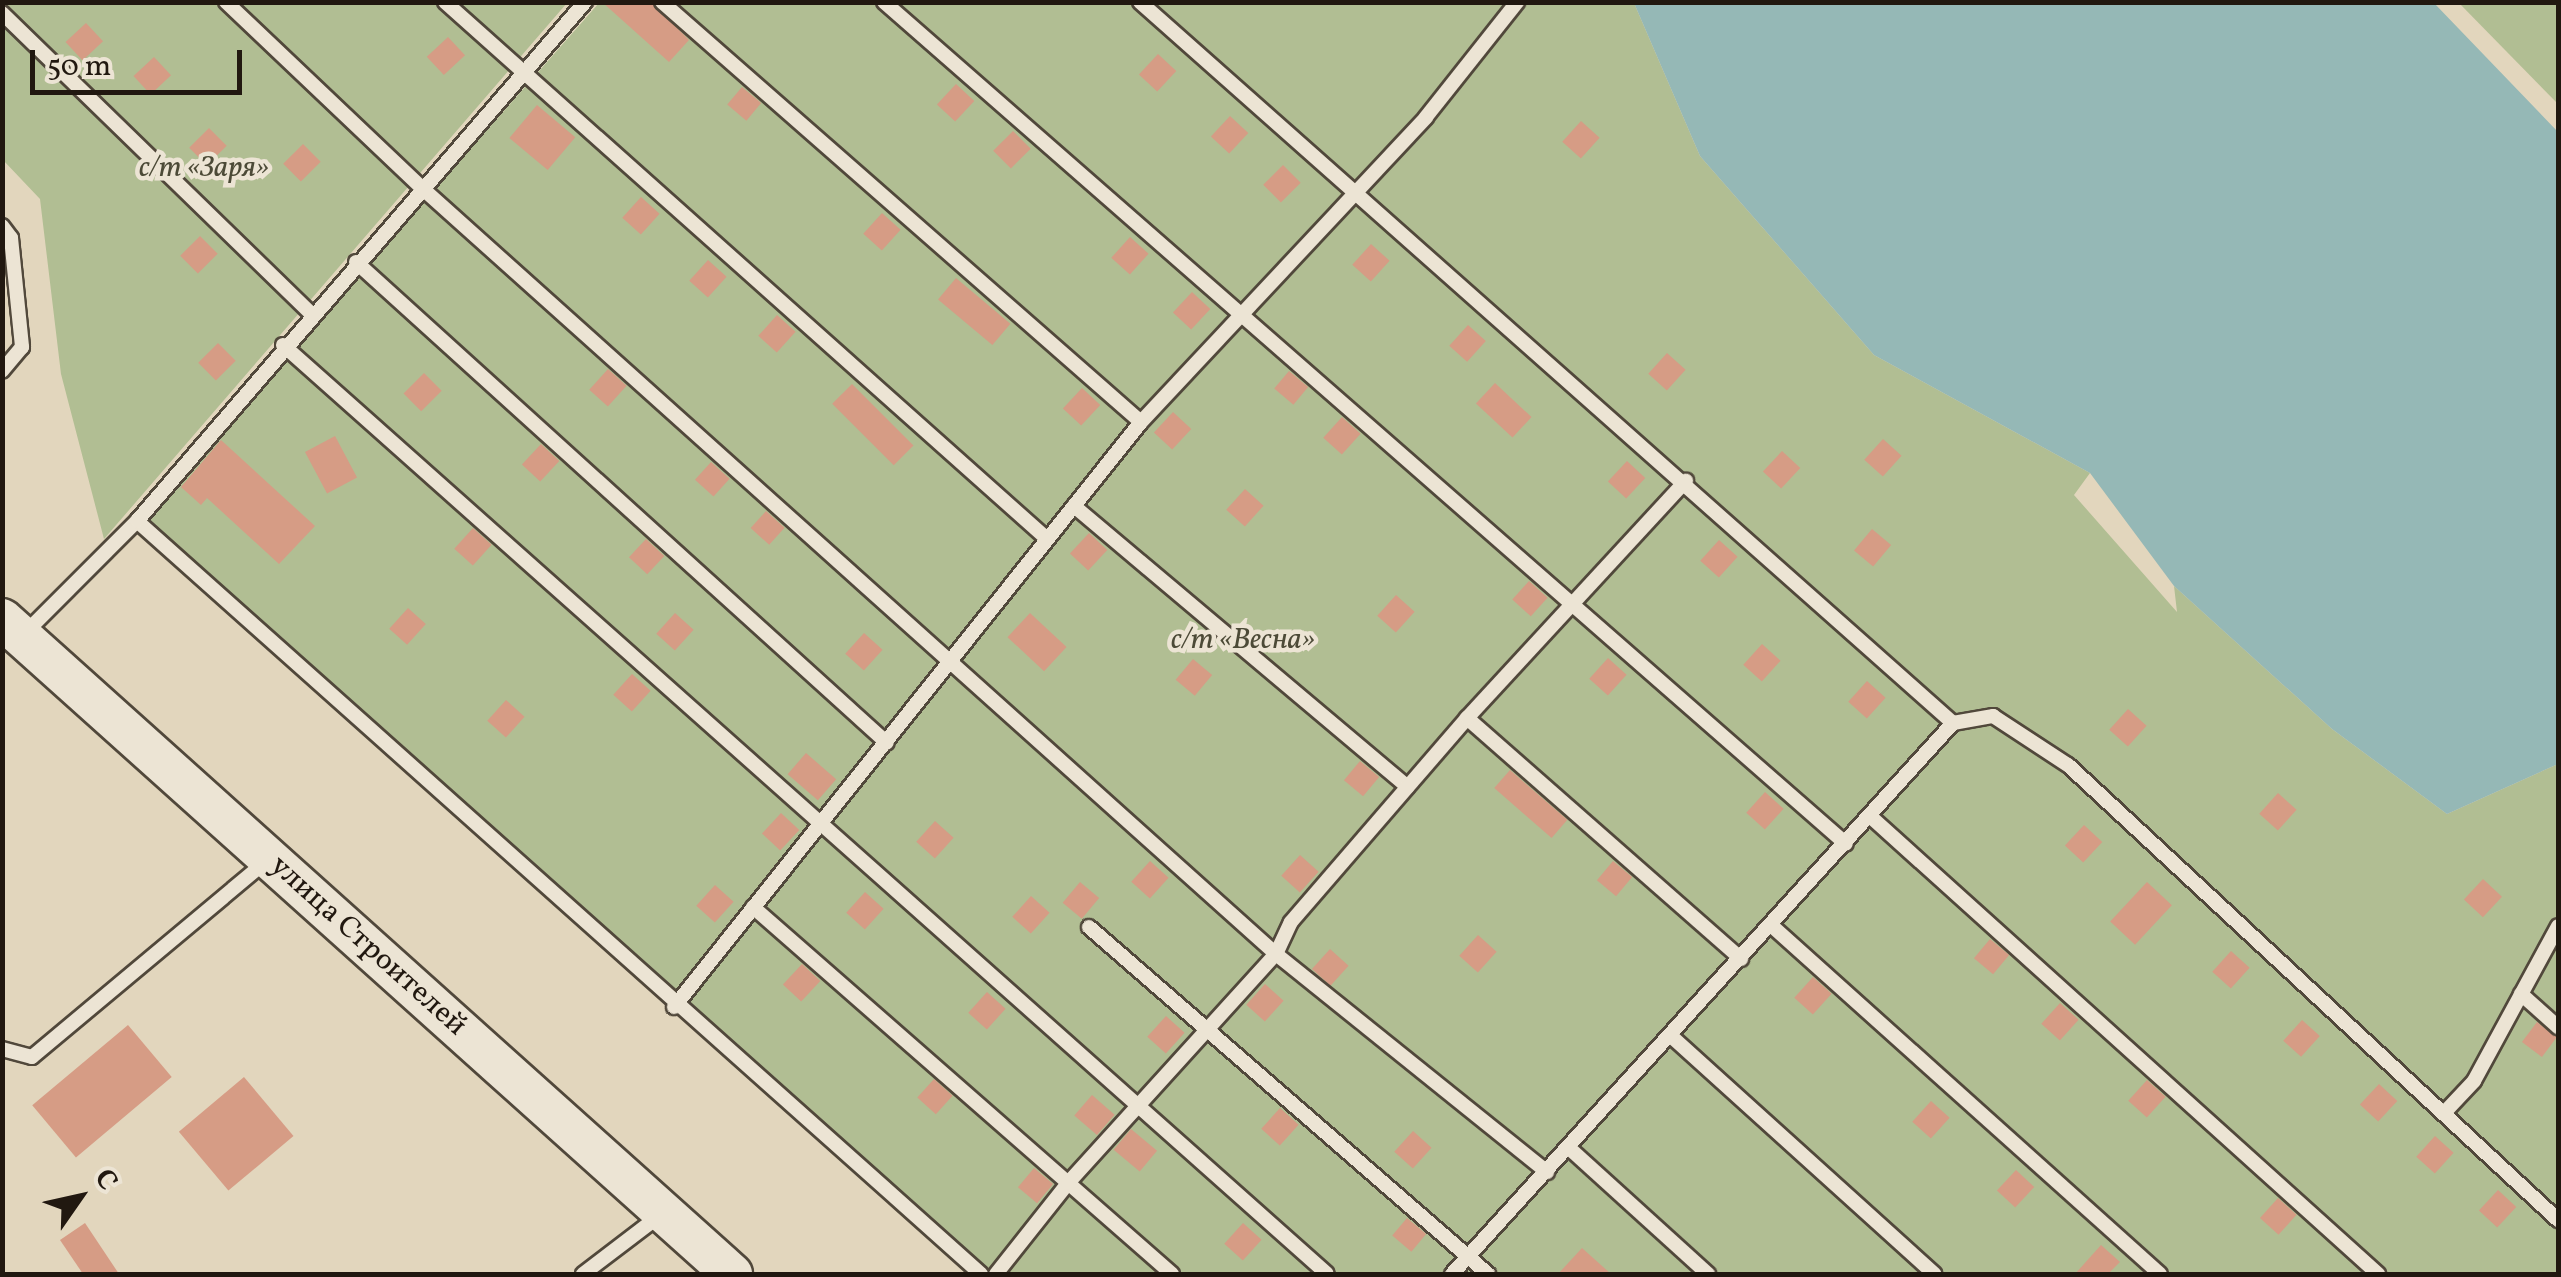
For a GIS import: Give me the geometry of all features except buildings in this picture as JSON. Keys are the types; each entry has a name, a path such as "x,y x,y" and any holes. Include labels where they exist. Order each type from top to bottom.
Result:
{"main road":[{"name":"улица Строителей","path":"13,626 732,1274"}],"lane":[{"path":"226,2 422,188 1276,954 1547,1172"},
{"path":"445,2 521,74 1046,538"},
{"path":"13,626 137,520 282,345 585,2"},
{"path":"662,2 1141,422"},
{"path":"884,2 1567,605 1846,844"},
{"path":"1140,2 1686,481 1953,723"},
{"path":"674,1007 887,742 948,657 1141,422 1357,191 1517,2"},
{"path":"2,12 311,313"},
{"path":"2,226 11,238 22,347 2,371"},
{"path":"356,262 887,742"},
{"path":"282,345 1135,1109 1327,1274"},
{"path":"996,1274 1068,1182 1276,954 1291,922 1467,718 1567,605 1686,481"},
{"path":"1074,506 1408,787"},
{"path":"137,520 674,1007 981,1274"},
{"path":"1452,1274 1953,723 1993,716 2068,765 2558,1220"},
{"path":"1467,718 1741,959"},
{"path":"1871,817 2378,1274"},
{"path":"2,1049 32,1057 270,858"},
{"path":"753,907 1172,1274"},
{"path":"1772,926 2160,1274"},
{"path":"2444,1113 2474,1081 2558,926"},
{"path":"1089,928 1488,1274"},
{"path":"2522,994 2558,1027"},
{"path":"1671,1036 1934,1274"},
{"path":"1569,1148 1708,1274"},
{"path":"584,1274 664,1213"}],"green space":[{"name":"с/т «Заря»","path":"2,3 567,3 104,539 61,374 40,199 3,160"},
{"name":"с/т «Весна»","path":"599,3 1634,3 1700,156 1874,355 2090,473 2074,495 2177,612 2174,586 2332,729 2447,814 2558,764 2558,1274 994,1274 143,521"},
{"path":"2459,3 2558,3 2558,104"}],"water":[{"path":"1634,3 2434,3 2558,132 2558,764 2447,814 2332,729 2174,586 2090,473 1874,355 1700,156"}]}
